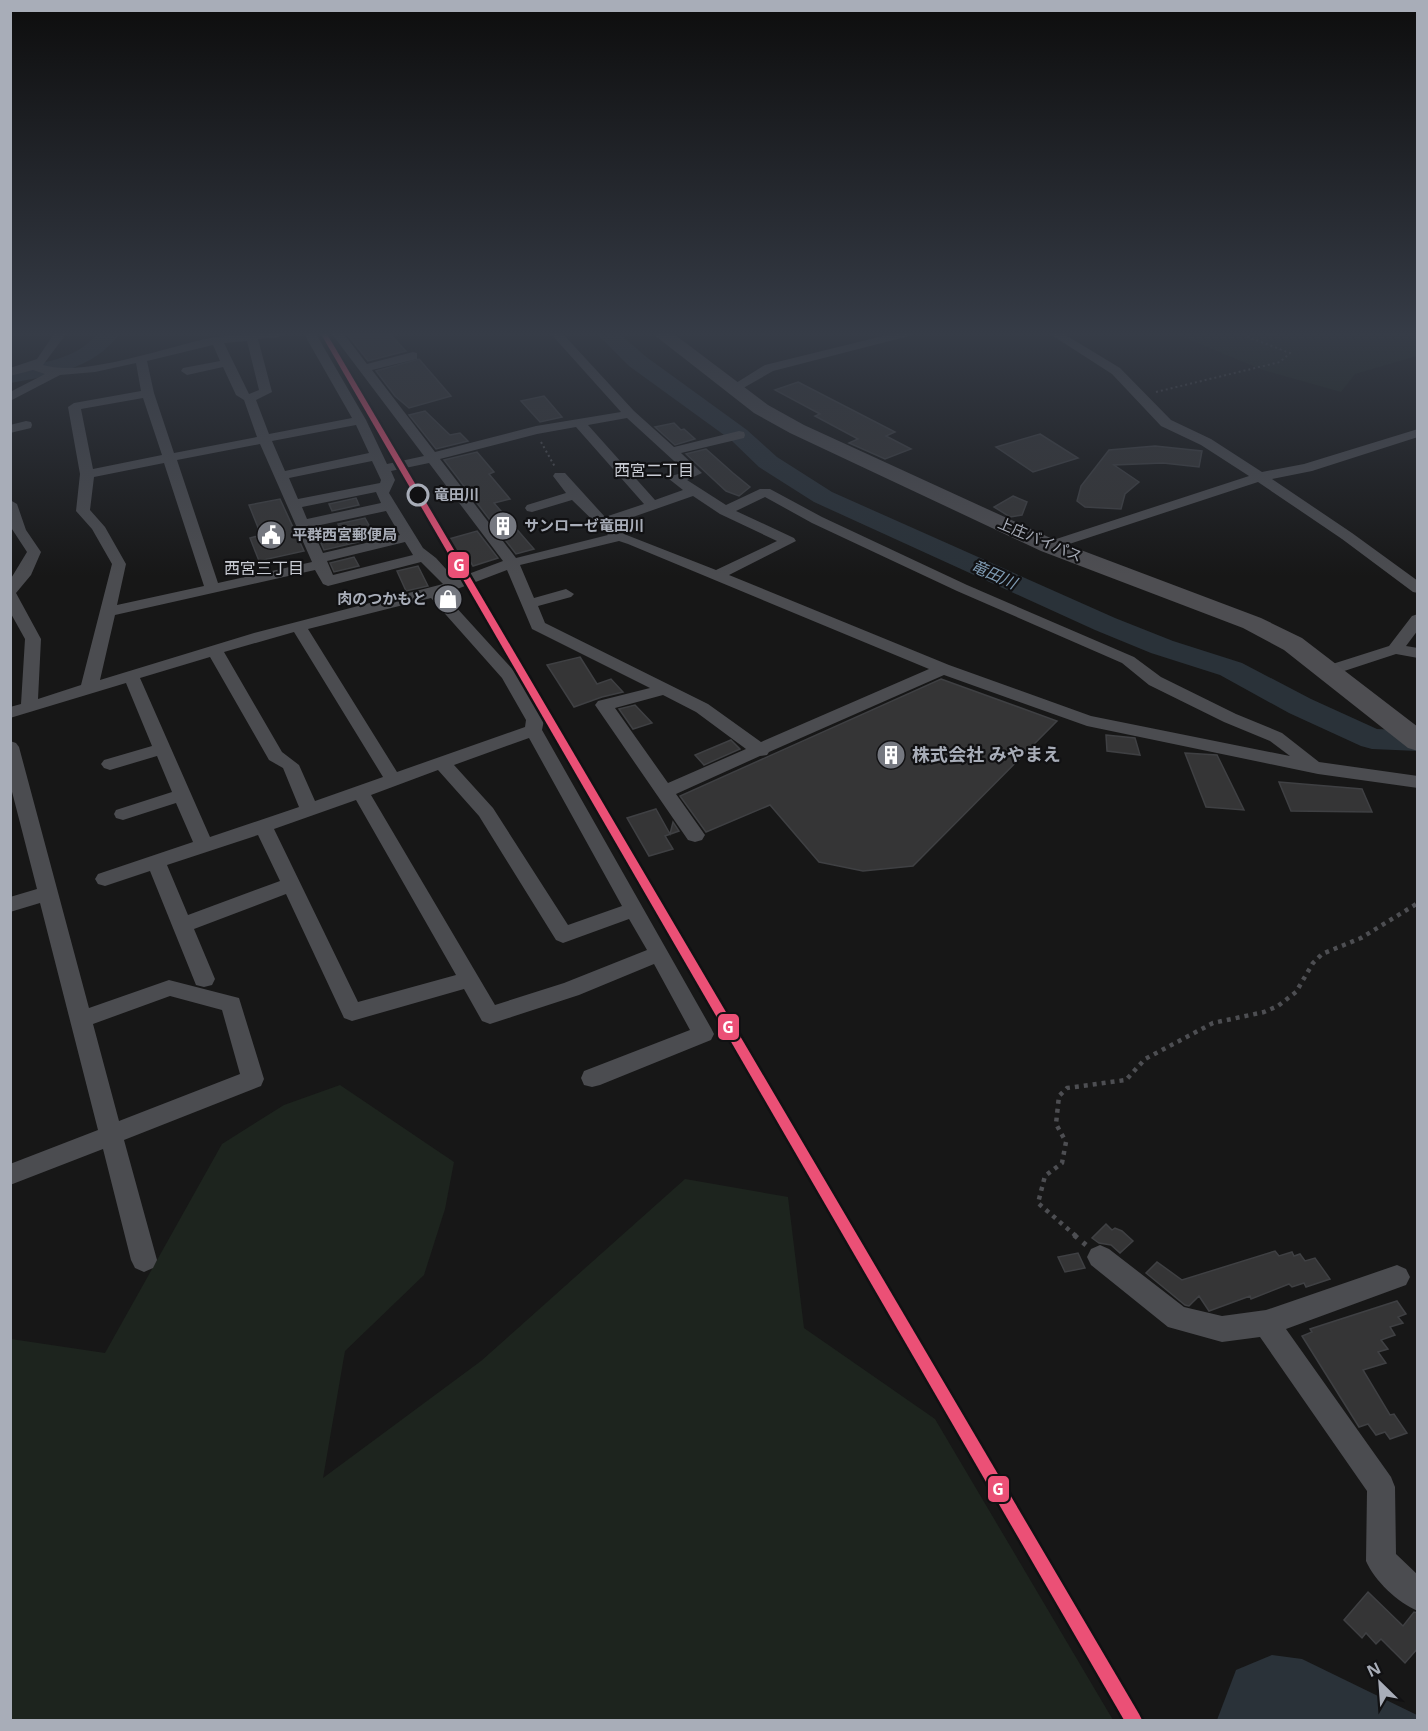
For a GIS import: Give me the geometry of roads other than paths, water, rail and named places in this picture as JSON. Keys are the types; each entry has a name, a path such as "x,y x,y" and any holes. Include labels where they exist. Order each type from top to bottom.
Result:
{"highway":[{"name":"上庄バイパス","path":"771,415 1049,546 1252,623 1293,644 1418,742"}],"street":[{"path":"76,415 87,474 83,511 98,527 119,564 89,689"},
{"path":"155,415 212,588"},
{"path":"255,415 280,476 328,580 423,557"},
{"path":"357,415 388,480 382,493 389,506 423,557 431,561 453,586"},
{"path":"399,415 512,563 538,626 702,708 761,751"},
{"path":"280,476 433,457 536,430 625,415"},
{"path":"631,415 695,473 676,479 725,511 789,541 718,575"},
{"path":"1157,415 1166,423 1206,442 1260,477 1347,536 1418,589"},
{"path":"87,474 360,420"},
{"path":"578,422 652,505"},
{"path":"10,429 26,425"},
{"path":"1049,546 1087,531 1260,477 1307,468 1418,434"},
{"path":"672,451 739,435"},
{"path":"560,476 574,495 619,537 718,575 943,669 1088,721 1318,768 1418,782"},
{"path":"294,504 384,486"},
{"path":"603,523 694,491"},
{"path":"725,511 765,492 817,520 962,588 1128,660 1155,681 1230,718 1276,737 1318,768"},
{"path":"532,508 574,495"},
{"path":"10,504 19,530 34,552 23,575 10,590"},
{"path":"302,524 389,506"},
{"path":"108,612 212,588 409,537"},
{"path":"10,713 298,626 434,592 512,563 619,537"},
{"path":"434,592 509,676 535,720 533,730 703,1034 592,1078"},
{"path":"528,604 566,594"},
{"path":"10,596 33,639 29,707"},
{"path":"1339,680 1395,649 1418,619"},
{"path":"298,626 392,778"},
{"path":"1395,649 1418,653"},
{"path":"215,651 275,756 290,765 310,810"},
{"path":"665,791 761,751 943,669"},
{"path":"131,676 204,846"},
{"path":"664,690 604,705 695,835"},
{"path":"105,879 310,810 392,778 533,730"},
{"path":"10,747 144,1260"},
{"path":"110,764 162,748"},
{"path":"441,762 486,812 563,935 634,909"},
{"path":"360,791 490,1015 571,989 659,954"},
{"path":"123,814 182,795"},
{"path":"263,826 352,1012 469,979"},
{"path":"156,861 204,979"},
{"path":"181,926 290,885"},
{"path":"10,905 47,893"},
{"path":"10,1175 254,1079 231,1004 169,988 81,1020"},
{"path":"1100,1257 1177,1318 1222,1329 1266,1323 1397,1277"},
{"path":"1266,1323 1381,1487 1381,1561 1418,1596"}],"waterway":[{"name":"竜田川","path":"711,415 739,435 768,462 823,497 1105,624 1162,647 1231,669 1300,706 1372,739 1418,741"}],"place":[{"name":"竜田川","path":"418,495"},
{"name":"サンローゼ竜田川","path":"503,526"},
{"name":"平群西宮郵便局","path":"271,535"},
{"name":"肉のつかもと","path":"448,599"},
{"name":"株式会社 みやまえ","path":"891,755"}],"district":[{"name":"西宮二丁目","path":"654,470"},
{"name":"西宮三丁目","path":"264,568"}]}
